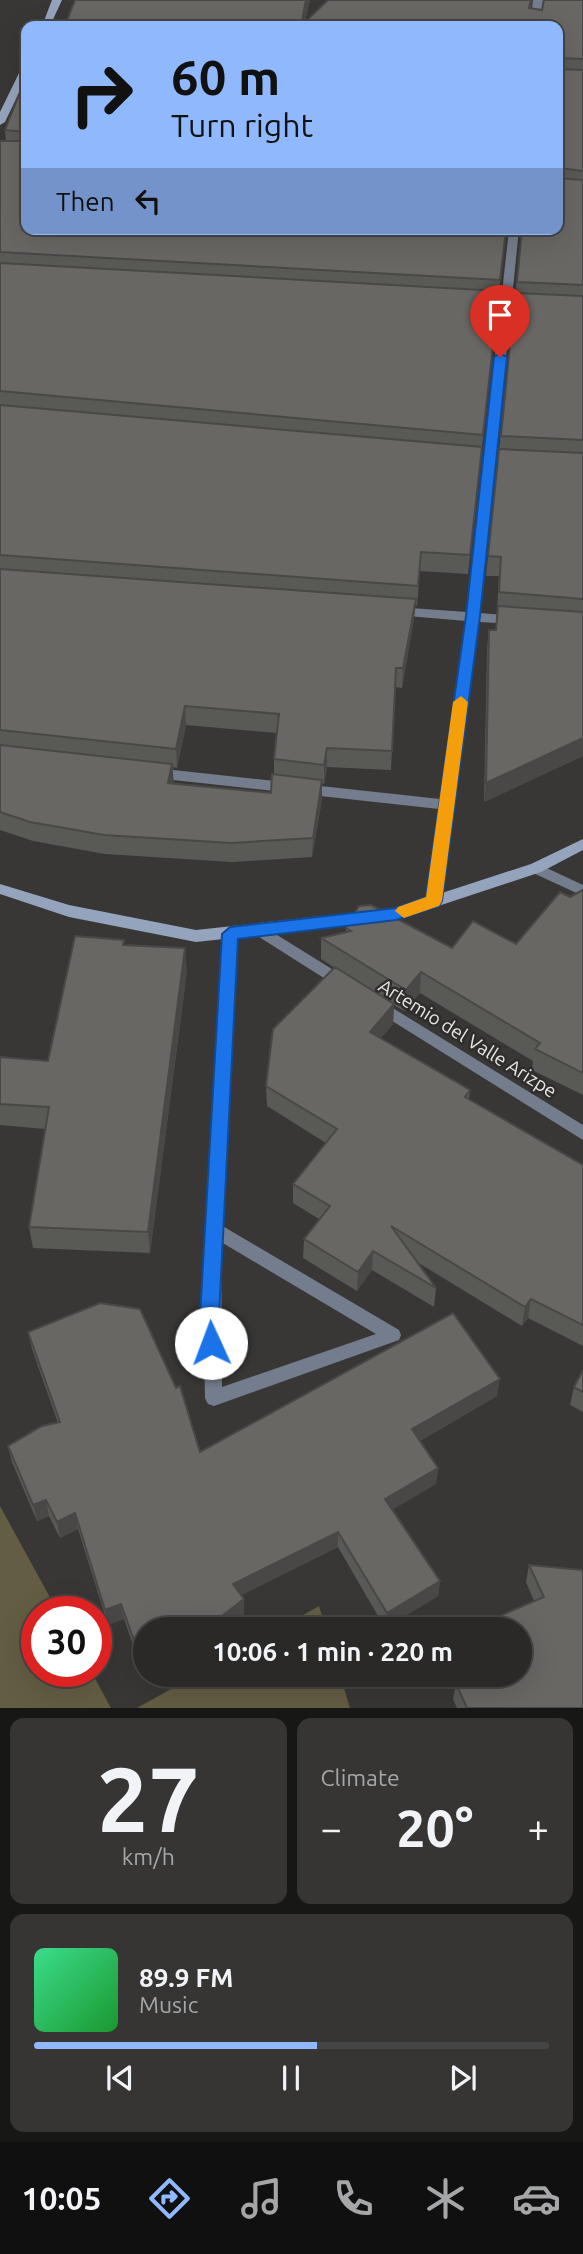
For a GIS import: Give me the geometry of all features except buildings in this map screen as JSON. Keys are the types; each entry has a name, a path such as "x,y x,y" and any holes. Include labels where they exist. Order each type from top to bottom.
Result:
{"street":[{"path":"48,21 57,0"},
{"path":"536,21 538,0"},
{"path":"0,122 21,79"},
{"path":"433,901 473,616 513,235"},
{"path":"492,304 519,306"},
{"path":"376,609 528,621"},
{"path":"135,771 445,805"},
{"path":"0,889 69,911 183,934 230,934 396,914 536,868 583,844"},
{"path":"536,868 583,891"},
{"name":"Artemio del Valle Arizpe","path":"261,931 583,1133"},
{"path":"214,1229 393,1335 214,1398 209,1316 230,934"}],"shaded area":[{"path":"0,1506 49,1596 21,1596 21,1687 100,1687 111,1708 0,1708"},
{"path":"319,1606 322,1617 299,1617"},
{"path":"175,1687 344,1687 350,1708 137,1708"}],"slow traffic":[{"path":"404,911 433,901 461,702"}],"route":[{"path":"211,1343 209,1316 230,934 396,914 433,901 473,616 500,357"}]}
